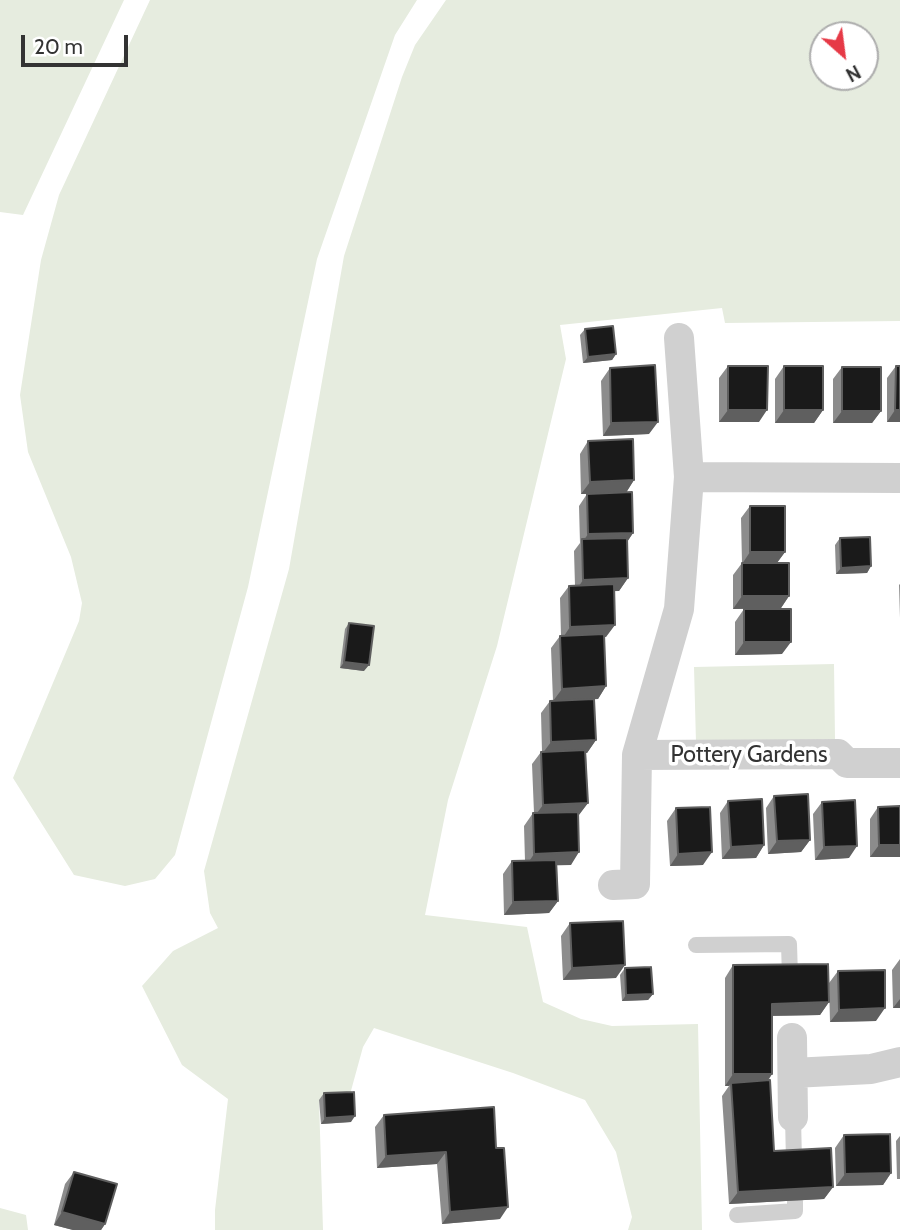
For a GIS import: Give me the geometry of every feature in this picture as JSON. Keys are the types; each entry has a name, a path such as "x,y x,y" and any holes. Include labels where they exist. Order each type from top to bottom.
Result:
{"street":[{"name":"Pottery Gardens","path":"613,885 635,884 637,755 679,610 689,477 679,338"},
{"path":"689,477 900,478"},
{"name":"Pottery Gardens","path":"637,755 838,754 848,764 900,763"},
{"path":"792,1032 793,1117"},
{"path":"793,1073 872,1069 900,1062"}],"lane":[{"path":"696,946 789,944 790,976"},
{"path":"793,1117 794,1162"},
{"path":"737,1214 795,1211 794,1201"}],"shaded area":[{"path":"0,0 124,0 23,215 0,212"},
{"path":"150,0 417,0 395,35 317,259 248,587 175,855 155,879 125,886 74,875 13,778 79,621 82,603 71,557 28,452 20,395 41,260 59,195"},
{"path":"446,0 900,0 900,321 725,323 722,308 560,325 566,359 497,646 448,800 425,915 527,927 543,1002 581,1019 612,1026 698,1024 702,1230 628,1230 632,1217 616,1152 585,1100 513,1073 374,1028 363,1047 349,1098 319,1100 323,1230 215,1230 228,1099 182,1065 142,986 173,951 218,928 210,913 204,871 289,569 344,256 402,77 415,45"},
{"path":"834,664 835,739 696,743 694,667"},
{"path":"0,1208 26,1215 28,1230 0,1230"}],"building":[{"path":"613,326 616,354 588,357 585,329"},
{"path":"655,365 658,422 611,423 610,368"},
{"path":"728,366 768,366 767,410 728,410"},
{"path":"784,366 823,366 823,410 784,410"},
{"path":"896,366 900,366 900,410 895,410"},
{"path":"842,367 881,367 881,411 842,411"},
{"path":"633,439 634,480 590,482 588,441"},
{"path":"632,492 633,533 588,534 587,494"},
{"path":"750,506 785,506 785,552 750,552"},
{"path":"870,537 871,566 841,568 840,538"},
{"path":"627,538 628,578 583,580 582,539"},
{"path":"742,563 789,563 789,596 742,596"},
{"path":"614,584 615,625 570,627 569,586"},
{"path":"744,609 791,609 791,642 744,642"},
{"path":"349,623 374,626 369,665 344,662"},
{"path":"604,634 606,686 562,689 560,636"},
{"path":"594,699 596,740 551,742 550,701"},
{"path":"585,750 588,803 543,805 541,752"},
{"path":"808,794 810,840 777,841 774,796"},
{"path":"762,799 764,845 731,847 728,801"},
{"path":"855,800 857,846 824,847 822,802"},
{"path":"900,806 900,845 879,845 878,807"},
{"path":"710,807 712,852 678,854 676,808"},
{"path":"578,812 579,852 534,854 533,813"},
{"path":"556,860 558,901 513,902 512,861"},
{"path":"623,921 625,965 572,968 570,923"},
{"path":"828,964 829,1002 772,1004 772,1074 733,1074 733,965"},
{"path":"651,967 653,994 626,995 625,968"},
{"path":"885,970 885,1008 839,1010 838,971"},
{"path":"770,1080 774,1151 831,1148 833,1187 738,1192 731,1083"},
{"path":"354,1092 355,1116 325,1118 324,1093"},
{"path":"494,1107 496,1148 504,1148 508,1207 450,1212 446,1152 386,1156 384,1115"},
{"path":"890,1134 891,1173 845,1174 844,1135"},
{"path":"74,1172 117,1184 105,1224 62,1212"}]}
